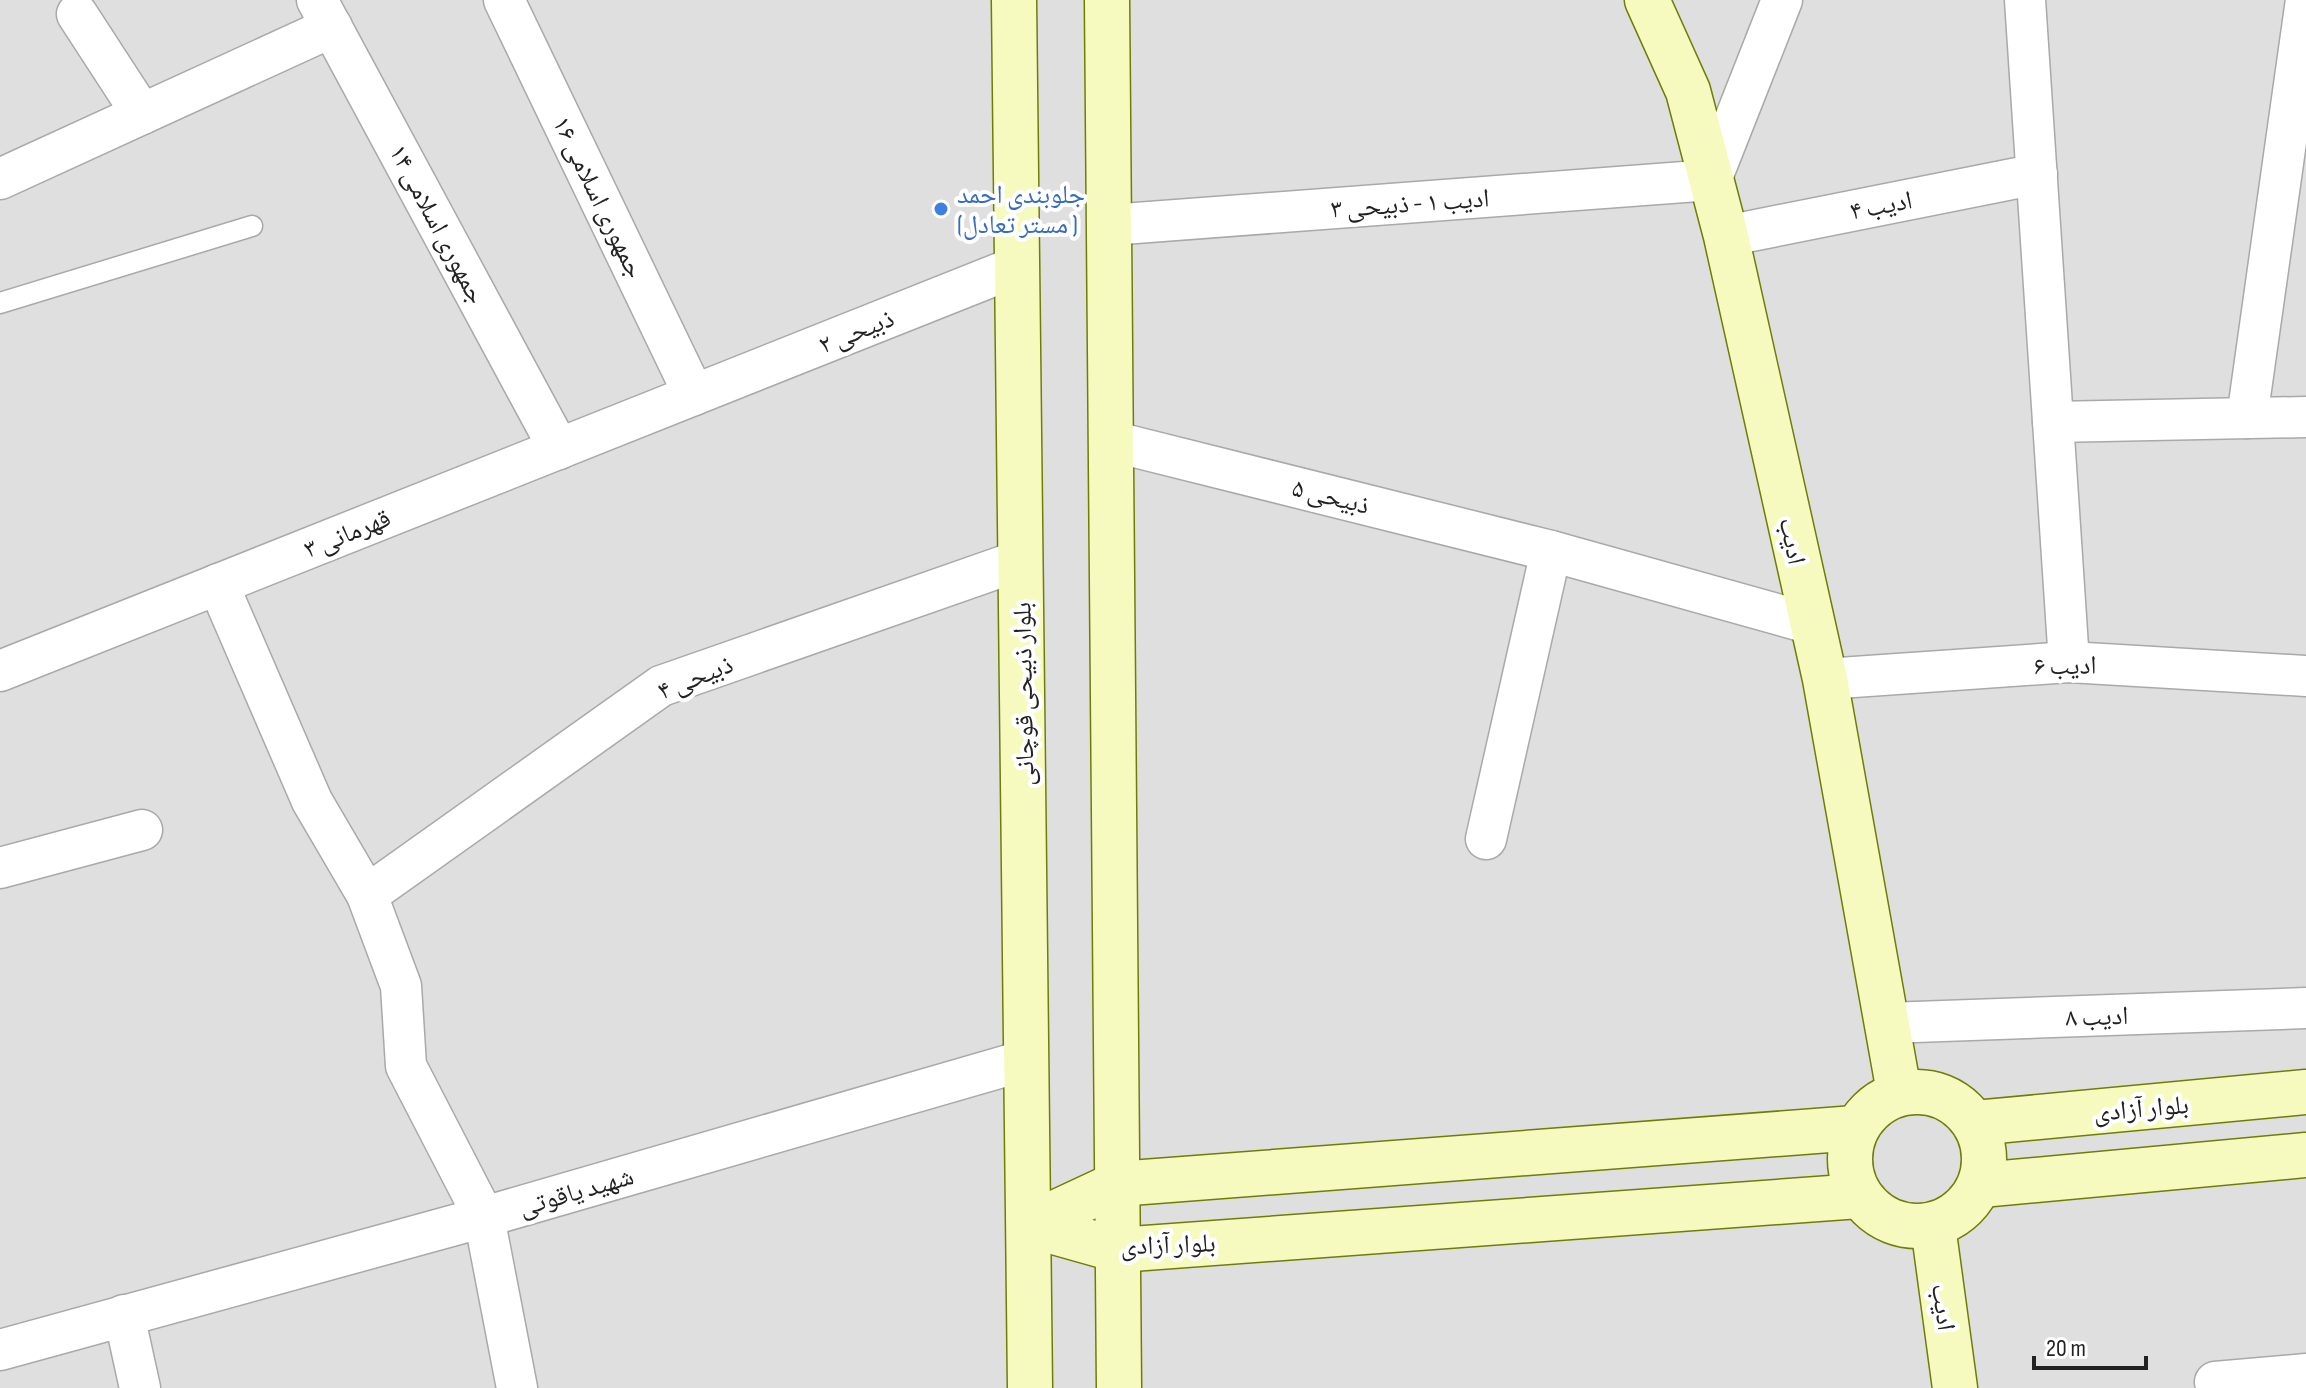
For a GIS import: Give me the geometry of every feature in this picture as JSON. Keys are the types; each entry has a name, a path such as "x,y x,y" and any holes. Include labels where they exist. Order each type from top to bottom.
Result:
{"street":[{"name":"جمهوری اسلامی ۱۶","path":"504,0 694,395"},
{"name":"بلوار ذبیحی قوچانی","path":"1014,0 1030,1388"},
{"path":"1107,0 1119,1388"},
{"name":"ادیب","path":"1647,0 1688,91 1726,236 1825,679 1899,1092"},
{"path":"1711,180 1782,0"},
{"path":"2025,0 2069,662"},
{"path":"2247,418 2306,0"},
{"path":"77,14 142,114"},
{"path":"0,179 142,114 324,14"},
{"name":"جمهوری اسلامی ۱۴","path":"324,14 559,449"},
{"name":"ادیب ۴","path":"1726,236 2037,174"},
{"name":"ادیب ۱ - ذبیحی ۳","path":"1109,225 1711,180"},
{"name":"ذبیحی ۲","path":"694,395 1018,266"},
{"name":"قهرمانی ۳","path":"0,671 694,395"},
{"path":"2053,422 2306,417"},
{"name":"ذبیحی ۵","path":"1111,441 1551,551 1812,624"},
{"path":"1486,839 1551,551"},
{"name":"ذبیحی ۴","path":"367,895 661,686 1021,560"},
{"path":"218,584 312,801 367,895 401,986 406,1066 484,1217 517,1388"},
{"name":"ادیب ۶","path":"1825,679 2069,662 2306,676"},
{"path":"0,868 142,830"},
{"name":"ادیب ۸","path":"1887,1023 2306,1008"},
{"name":"شهید یاقوتی","path":"0,1350 484,1217 1026,1060"},
{"path":"1899,1092 1943,1095 1975,1123 1985,1153 1981,1185 1962,1211 1933,1226 1891,1223 1859,1196 1848,1163 1855,1128 1874,1106 1899,1092"},
{"name":"بلوار آزادی","path":"1975,1123 2306,1092"},
{"path":"1029,1225 1117,1184 1855,1128"},
{"path":"1981,1185 2306,1155"},
{"name":"بلوار آزادی","path":"1029,1225 1118,1250 1859,1196"},
{"name":"ادیب","path":"1933,1226 1955,1388"},
{"path":"124,1315 140,1388"},
{"path":"2215,1382 2306,1374"}],"lane":[{"path":"0,303 252,226"}],"shaded area":[{"path":"0,0 2306,0 2306,1388 0,1388"}],"place":[{"name":"جلوبندی احمد (مستر تعادل )","path":"941,209"}]}
